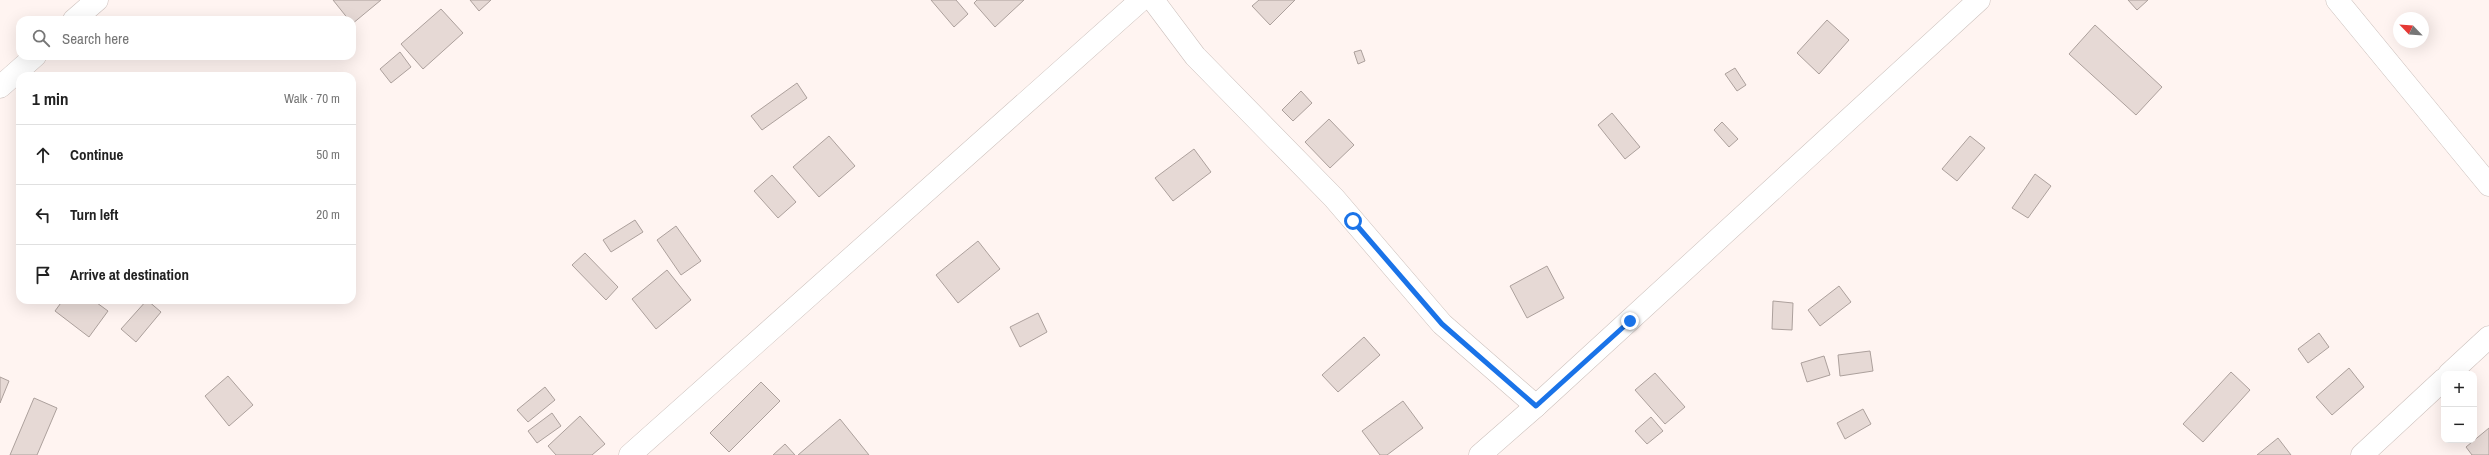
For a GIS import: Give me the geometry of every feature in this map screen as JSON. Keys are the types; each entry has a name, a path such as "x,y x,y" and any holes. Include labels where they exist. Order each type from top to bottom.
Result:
{"street":[{"path":"79,16 97,0"},
{"path":"630,455 1141,0"},
{"path":"1153,0 1195,56 1334,198 1442,324 1536,406"},
{"path":"1480,455 1536,406 1980,0"},
{"path":"2337,0 2489,185"},
{"path":"17,72 30,60"},
{"path":"0,87 16,73"},
{"path":"2452,371 2489,337"},
{"path":"2362,455 2441,382"}],"building":[{"path":"333,0 381,0 356,21 356,16 346,16"},
{"path":"470,0 491,0 479,11"},
{"path":"931,0 956,0 968,14 954,27"},
{"path":"977,0 1024,0 995,27 974,3"},
{"path":"1259,0 1295,0 1270,25 1252,6"},
{"path":"2128,0 2148,0 2137,10"},
{"path":"441,9 463,33 423,69 401,44"},
{"path":"1827,20 1849,40 1819,74 1797,53"},
{"path":"2095,25 2162,87 2136,115 2069,54"},
{"path":"1361,50 1365,61 1358,64 1354,52"},
{"path":"400,52 411,67 391,83 380,69"},
{"path":"1735,68 1746,85 1737,91 1725,74"},
{"path":"797,83 807,98 762,130 751,116"},
{"path":"1301,91 1312,103 1293,121 1282,110"},
{"path":"1612,113 1640,147 1625,159 1598,125"},
{"path":"1329,119 1354,145 1330,168 1305,142"},
{"path":"1722,122 1738,139 1729,147 1714,130"},
{"path":"829,136 855,166 819,197 793,167"},
{"path":"1970,136 1985,148 1957,181 1942,169"},
{"path":"1194,149 1211,172 1173,201 1155,178"},
{"path":"2035,174 2051,186 2028,218 2012,208"},
{"path":"772,175 796,202 778,218 754,191"},
{"path":"635,220 643,232 611,252 603,240"},
{"path":"676,226 701,261 681,275 657,240"},
{"path":"978,241 1000,269 958,303 936,275"},
{"path":"585,253 618,287 606,300 572,265"},
{"path":"1547,266 1564,298 1527,318 1510,286"},
{"path":"667,270 691,300 656,329 632,299"},
{"path":"1839,286 1851,302 1820,326 1808,310"},
{"path":"1773,301 1793,303 1792,330 1772,329"},
{"path":"60,304 98,304 108,311 89,337 55,311"},
{"path":"143,304 152,304 161,312 136,342 121,329"},
{"path":"1038,313 1047,332 1020,347 1010,327"},
{"path":"2319,333 2329,347 2308,363 2298,349"},
{"path":"1364,337 1380,355 1338,392 1322,375"},
{"path":"1870,351 1873,371 1840,376 1838,355"},
{"path":"1824,356 1830,375 1807,382 1801,363"},
{"path":"2349,368 2364,387 2332,415 2316,397"},
{"path":"2231,372 2250,390 2203,442 2183,424"},
{"path":"1655,373 1685,407 1665,424 1635,390"},
{"path":"228,376 253,405 229,426 205,396"},
{"path":"0,377 9,381 0,403"},
{"path":"761,382 780,401 729,452 710,433"},
{"path":"545,387 555,400 528,422 517,410"},
{"path":"34,398 57,408 37,455 10,455"},
{"path":"1403,401 1423,428 1387,455 1380,455 1362,431"},
{"path":"1863,409 1871,424 1845,439 1837,423"},
{"path":"552,413 561,426 537,443 528,431"},
{"path":"580,416 605,444 592,455 556,455 548,446"},
{"path":"1651,417 1663,431 1647,444 1635,431"},
{"path":"840,419 869,455 798,455"},
{"path":"2489,428 2489,455 2472,455 2466,447 2471,443 2477,443 2477,438"},
{"path":"2278,438 2291,455 2257,455"},
{"path":"785,444 795,455 773,455"}],"route":[{"path":"1353,221 1442,324 1536,406 1630,321"}]}
